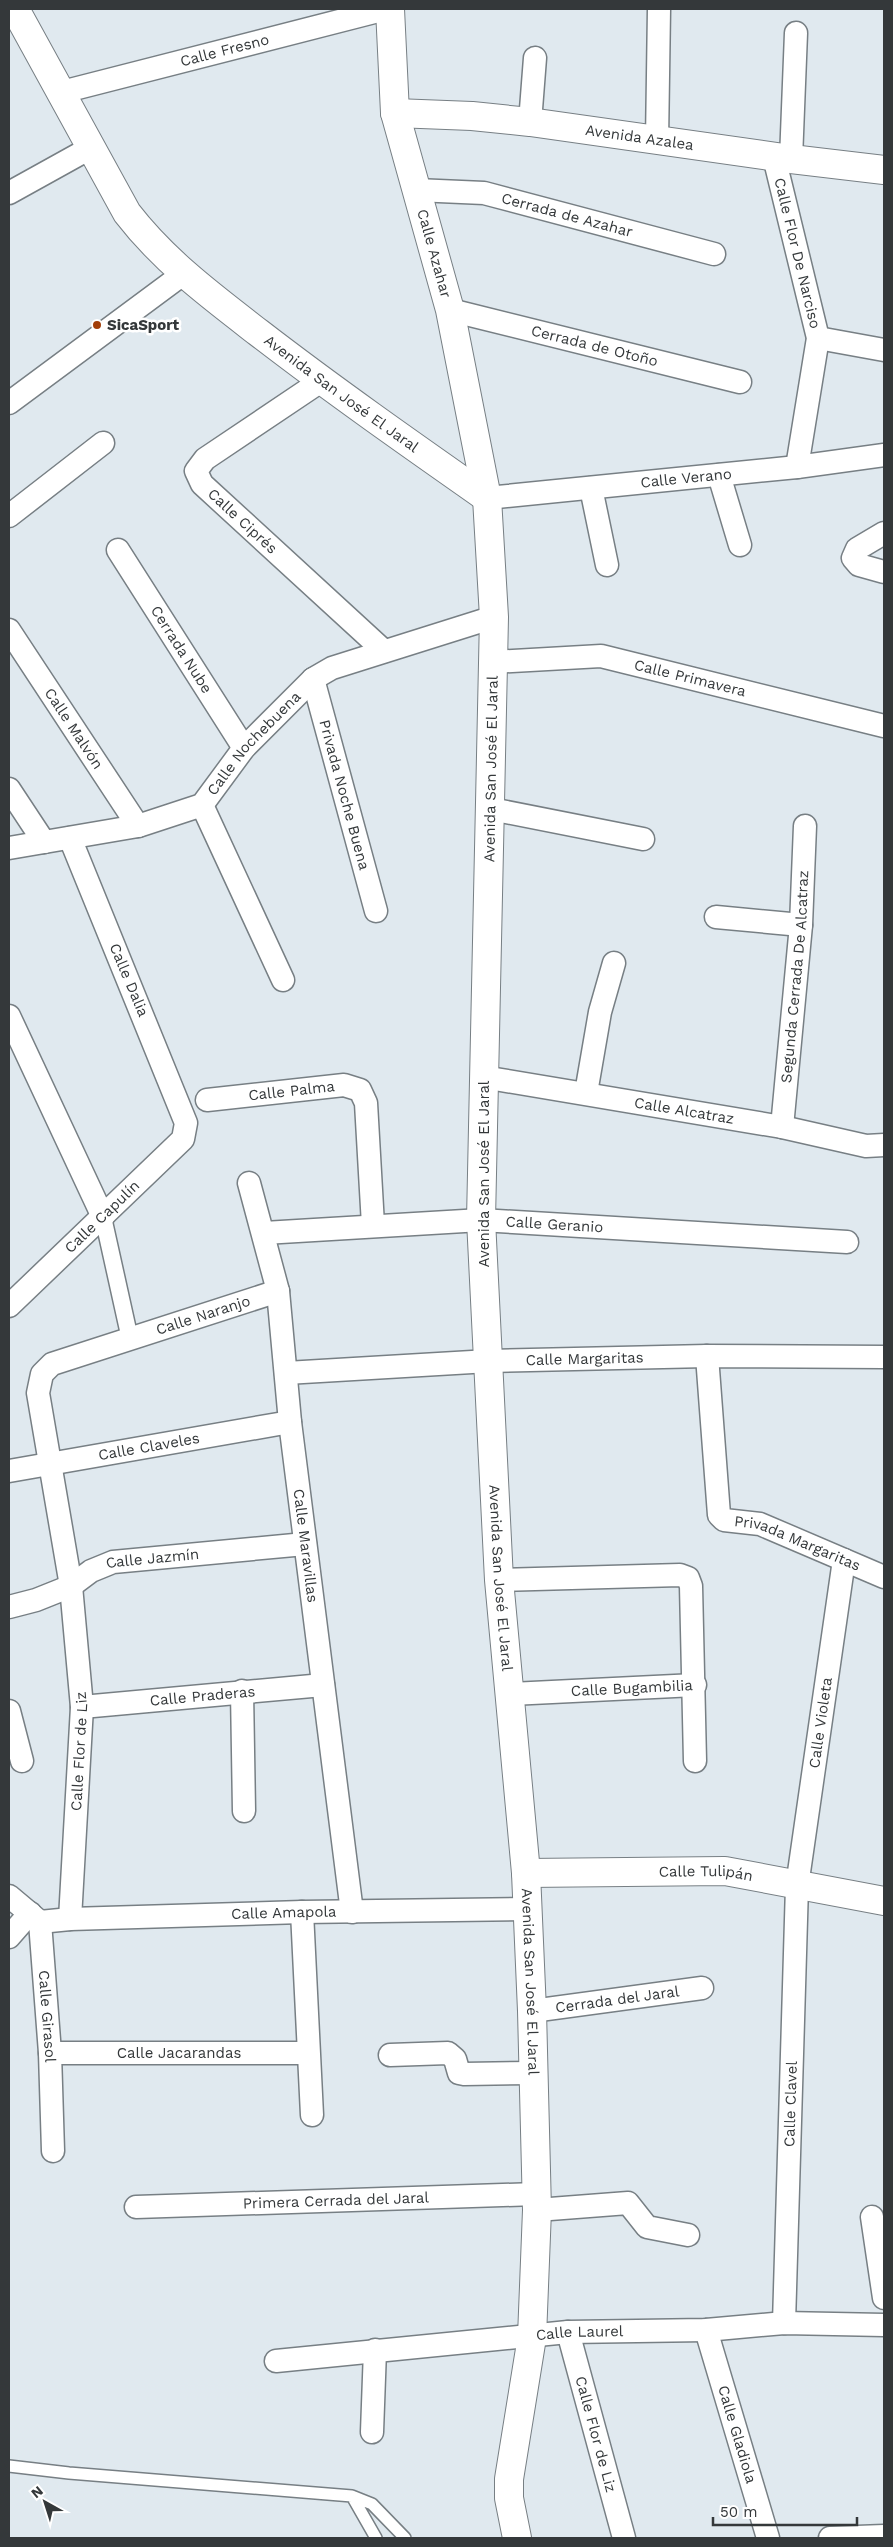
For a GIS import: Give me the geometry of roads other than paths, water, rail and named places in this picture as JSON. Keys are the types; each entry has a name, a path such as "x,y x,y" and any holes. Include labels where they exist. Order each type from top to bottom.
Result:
{"street":[{"name":"Calle Fresno","path":"62,92 386,9"},
{"name":"Calle Azahar","path":"390,9 395,113 450,310 487,498"},
{"path":"657,141 659,9"},
{"name":"Avenida San José El Jaral","path":"15,19 62,92 127,213 145,237 183,274 321,380 487,498 494,618 481,1220 490,1361 499,1580 511,1694 528,1908 534,2073 536,2202 532,2336 509,2478 509,2498 516,2538"},
{"name":"Calle Flor De Narciso","path":"796,33 782,158 818,338 797,467"},
{"path":"530,122 535,58"},
{"name":"Avenida Azalea","path":"395,113 472,116 530,122 782,158 884,170"},
{"path":"9,193 92,147"},
{"name":"Cerrada de Azahar","path":"416,190 484,193 714,254"},
{"path":"9,403 183,274"},
{"name":"Cerrada de Otoño","path":"450,310 740,382"},
{"path":"818,338 884,350"},
{"name":"Calle Ciprés","path":"321,380 205,459 196,471 202,484 384,651"},
{"path":"9,516 103,443"},
{"name":"Calle Verano","path":"487,498 797,467 884,455"},
{"path":"719,475 740,545"},
{"path":"591,488 606,565"},
{"path":"884,533 857,549 853,558 859,565 884,572"},
{"name":"Cerrada Nube","path":"118,550 244,748"},
{"name":"Calle Nochebuena","path":"9,848 138,826 202,805 244,748 313,679 332,668 494,618"},
{"name":"Calle Malvón","path":"9,630 138,826"},
{"name":"Calle Primavera","path":"493,662 601,656 884,726"},
{"name":"Privada Noche Buena","path":"313,679 376,911"},
{"path":"9,789 44,842"},
{"path":"202,805 284,980"},
{"path":"491,809 643,839"},
{"name":"Segunda Cerrada De Alcatraz","path":"782,1128 802,925 805,826"},
{"name":"Calle Dalia","path":"70,838 182,1107 186,1122"},
{"path":"716,917 802,925"},
{"path":"586,1093 600,1012 614,963"},
{"path":"9,1016 103,1217 130,1339"},
{"name":"Calle Alcatraz","path":"483,1077 586,1093 782,1128 866,1146 884,1145"},
{"name":"Calle Palma","path":"207,1100 344,1085 360,1090 366,1104 372,1225"},
{"name":"Calle Capulín","path":"9,1306 36,1277 103,1217 183,1139 186,1122"},
{"name":"Calle Maravillas","path":"249,1182 278,1291 290,1422 352,1912"},
{"name":"Calle Geranio","path":"264,1233 372,1225 481,1220 847,1242"},
{"name":"Calle Naranjo","path":"42,1374 52,1364 278,1291"},
{"name":"Calle Margaritas","path":"286,1372 490,1361 707,1356 884,1357"},
{"name":"Privada Margaritas","path":"707,1356 719,1515 724,1520 760,1524 884,1577"},
{"name":"Calle Flor de Liz","path":"42,1374 38,1393 71,1586 82,1707 70,1919"},
{"name":"Calle Claveles","path":"9,1471 290,1422"},
{"name":"Calle Jazmín","path":"9,1607 36,1600 71,1586 91,1570 113,1562 305,1544"},
{"name":"Calle Violeta","path":"797,1886 844,1560"},
{"name":"Calle Bugambilia","path":"499,1580 680,1575 688,1578 691,1586 695,1685 511,1694"},
{"name":"Calle Praderas","path":"82,1707 323,1685"},
{"path":"695,1685 695,1761"},
{"path":"242,1691 244,1811"},
{"path":"9,1711 22,1761"},
{"name":"Calle Tulipán","path":"526,1873 725,1871 884,1901"},
{"name":"Calle Clavel","path":"784,2324 797,1886"},
{"path":"9,1896 35,1917 9,1937"},
{"name":"Calle Amapola","path":"35,1917 70,1919 528,1908"},
{"path":"302,1912 312,2115"},
{"name":"Calle Girasol","path":"35,1917 50,2053 52,2151"},
{"name":"Cerrada del Jaral","path":"532,2011 702,1988"},
{"name":"Calle Jacarandas","path":"50,2053 308,2053"},
{"path":"390,2055 448,2053 455,2059 459,2073 464,2074 534,2073"},
{"name":"Primera Cerrada del Jaral","path":"136,2207 536,2202 628,2203 647,2227 688,2235"},
{"path":"872,2216 884,2298"},
{"name":"Calle Laurel","path":"276,2361 568,2332 706,2330 784,2324 884,2325"},
{"name":"Calle Gladiola","path":"706,2330 768,2538"},
{"name":"Calle Flor de Liz","path":"568,2332 624,2538"},
{"path":"372,2432 375,2350"},
{"path":"830,2538 884,2536"}],"lane":[{"path":"11,2465 69,2473 352,2496 372,2504 405,2538"},
{"path":"352,2496 376,2538"}],"place":[{"name":"SicaSport","path":"97,325"}]}
